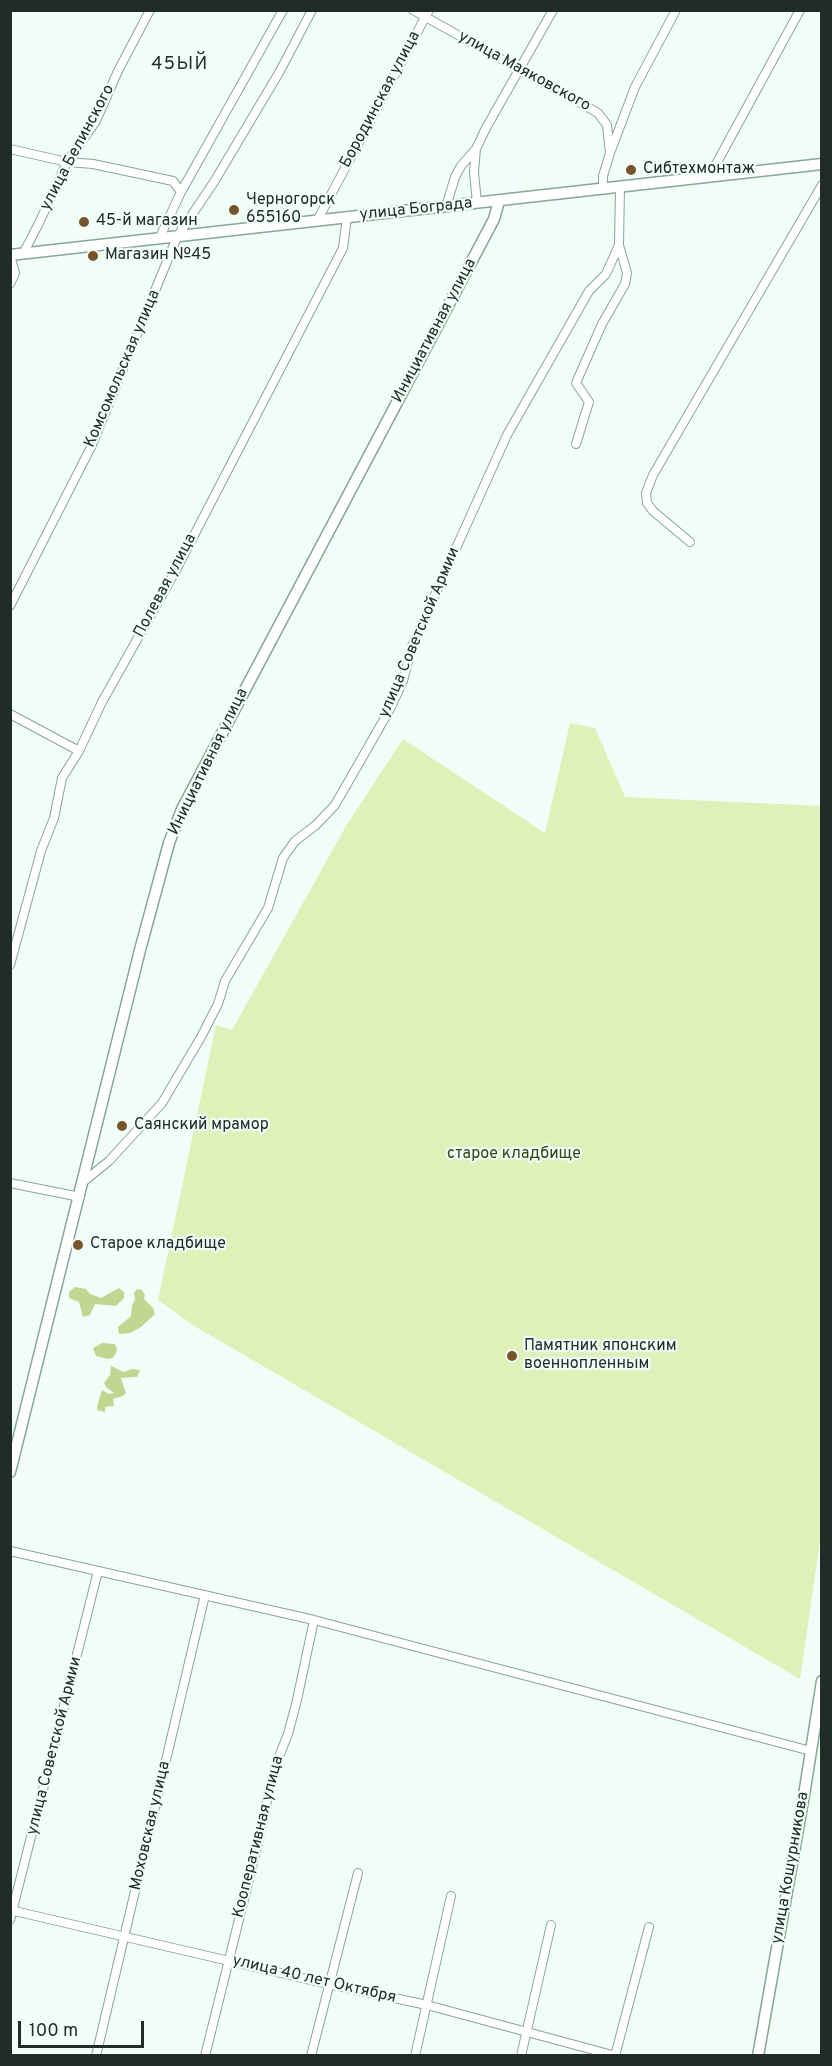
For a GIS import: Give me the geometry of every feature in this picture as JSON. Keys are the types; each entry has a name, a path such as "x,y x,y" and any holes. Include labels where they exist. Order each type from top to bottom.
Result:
{"street":[{"name":"улица Белинского","path":"22,254 67,162 96,121 118,71 150,10"},
{"path":"159,239 181,192 283,10"},
{"name":"Комсомольская улица","path":"10,606 91,447 177,237 214,182 312,10"},
{"name":"улица Маяковского","path":"413,10 427,14 520,70 598,113 607,125 610,153"},
{"path":"446,207 455,177 461,166 476,149 553,10"},
{"path":"603,189 603,176 610,153 635,87 676,10"},
{"path":"709,177 800,10"},
{"name":"Бородинская улица","path":"317,221 427,14"},
{"path":"10,149 173,181 181,192"},
{"path":"476,149 474,182 477,203"},
{"name":"улица Бограда","path":"10,256 822,164"},
{"path":"690,542 653,511 647,503 646,493 653,475 822,185"},
{"name":"улица Советской Армии","path":"576,444 589,402 576,383 602,324 625,284 627,273 619,245 620,188"},
{"name":"Инициативная улица","path":"10,1472 140,950 169,843 182,810 494,219 499,201"},
{"name":"Полевая улица","path":"10,965 41,851 54,818 62,778 79,751 102,702 176,570 343,248 347,217"},
{"name":"улица Советской Армии","path":"83,1182 109,1161 162,1103 201,1037 218,1004 225,981 268,908 284,858 295,841 316,825 335,805 349,784 398,690 412,646 507,435 589,291 606,274 619,245"},
{"path":"10,256 15,273 10,284"},
{"path":"10,714 79,751"},
{"path":"10,1183 80,1197"},
{"path":"10,1551 314,1620 811,1751"},
{"name":"улица Советской Армии","path":"10,1920 98,1572"},
{"name":"Моховская улица","path":"96,2055 205,1595"},
{"name":"Кооперативная улица","path":"205,2055 274,1769 288,1734 297,1700 314,1620"},
{"name":"улица Кошурникова","path":"758,2055 822,1680"},
{"path":"311,2055 358,1873"},
{"path":"415,2055 451,1896"},
{"name":"улица 40 лет Октября","path":"11,1910 427,2005 616,2055"},
{"path":"521,2055 551,1925"},
{"path":"616,2055 649,1927"}],"green space":[{"name":"старое кладбище","path":"570,723 595,728 625,797 821,806 822,1527 800,1679 196,1327 158,1300 216,1025 232,1030 346,826 403,739 545,833"},
{"path":"75,1287 86,1289 90,1294 101,1298 119,1288 124,1292 124,1298 116,1306 95,1304 90,1315 83,1317 79,1302 69,1298 69,1292"},
{"path":"137,1289 142,1290 145,1295 144,1299 153,1308 155,1314 141,1327 130,1333 119,1334 118,1327 131,1316 134,1293"},
{"path":"102,1343 115,1344 117,1350 114,1357 108,1359 96,1356 93,1348"},
{"path":"111,1366 124,1372 132,1369 140,1370 137,1377 121,1378 126,1393 113,1399 114,1406 105,1407 105,1412 97,1410 102,1390 109,1394 114,1393 104,1383 110,1375"}],"place":[{"name":"Сибтехмонтаж","path":"631,170"},
{"name":"Черногорск 655160","path":"234,210"},
{"name":"45-й магазин","path":"84,222"},
{"name":"Магазин №45","path":"93,256"},
{"name":"Саянский мрамор","path":"122,1126"},
{"name":"Старое кладбище","path":"78,1245"},
{"name":"Памятник японским военнопленным","path":"512,1356"}],"district":[{"name":"45ЫЙ","path":"180,65"}]}
